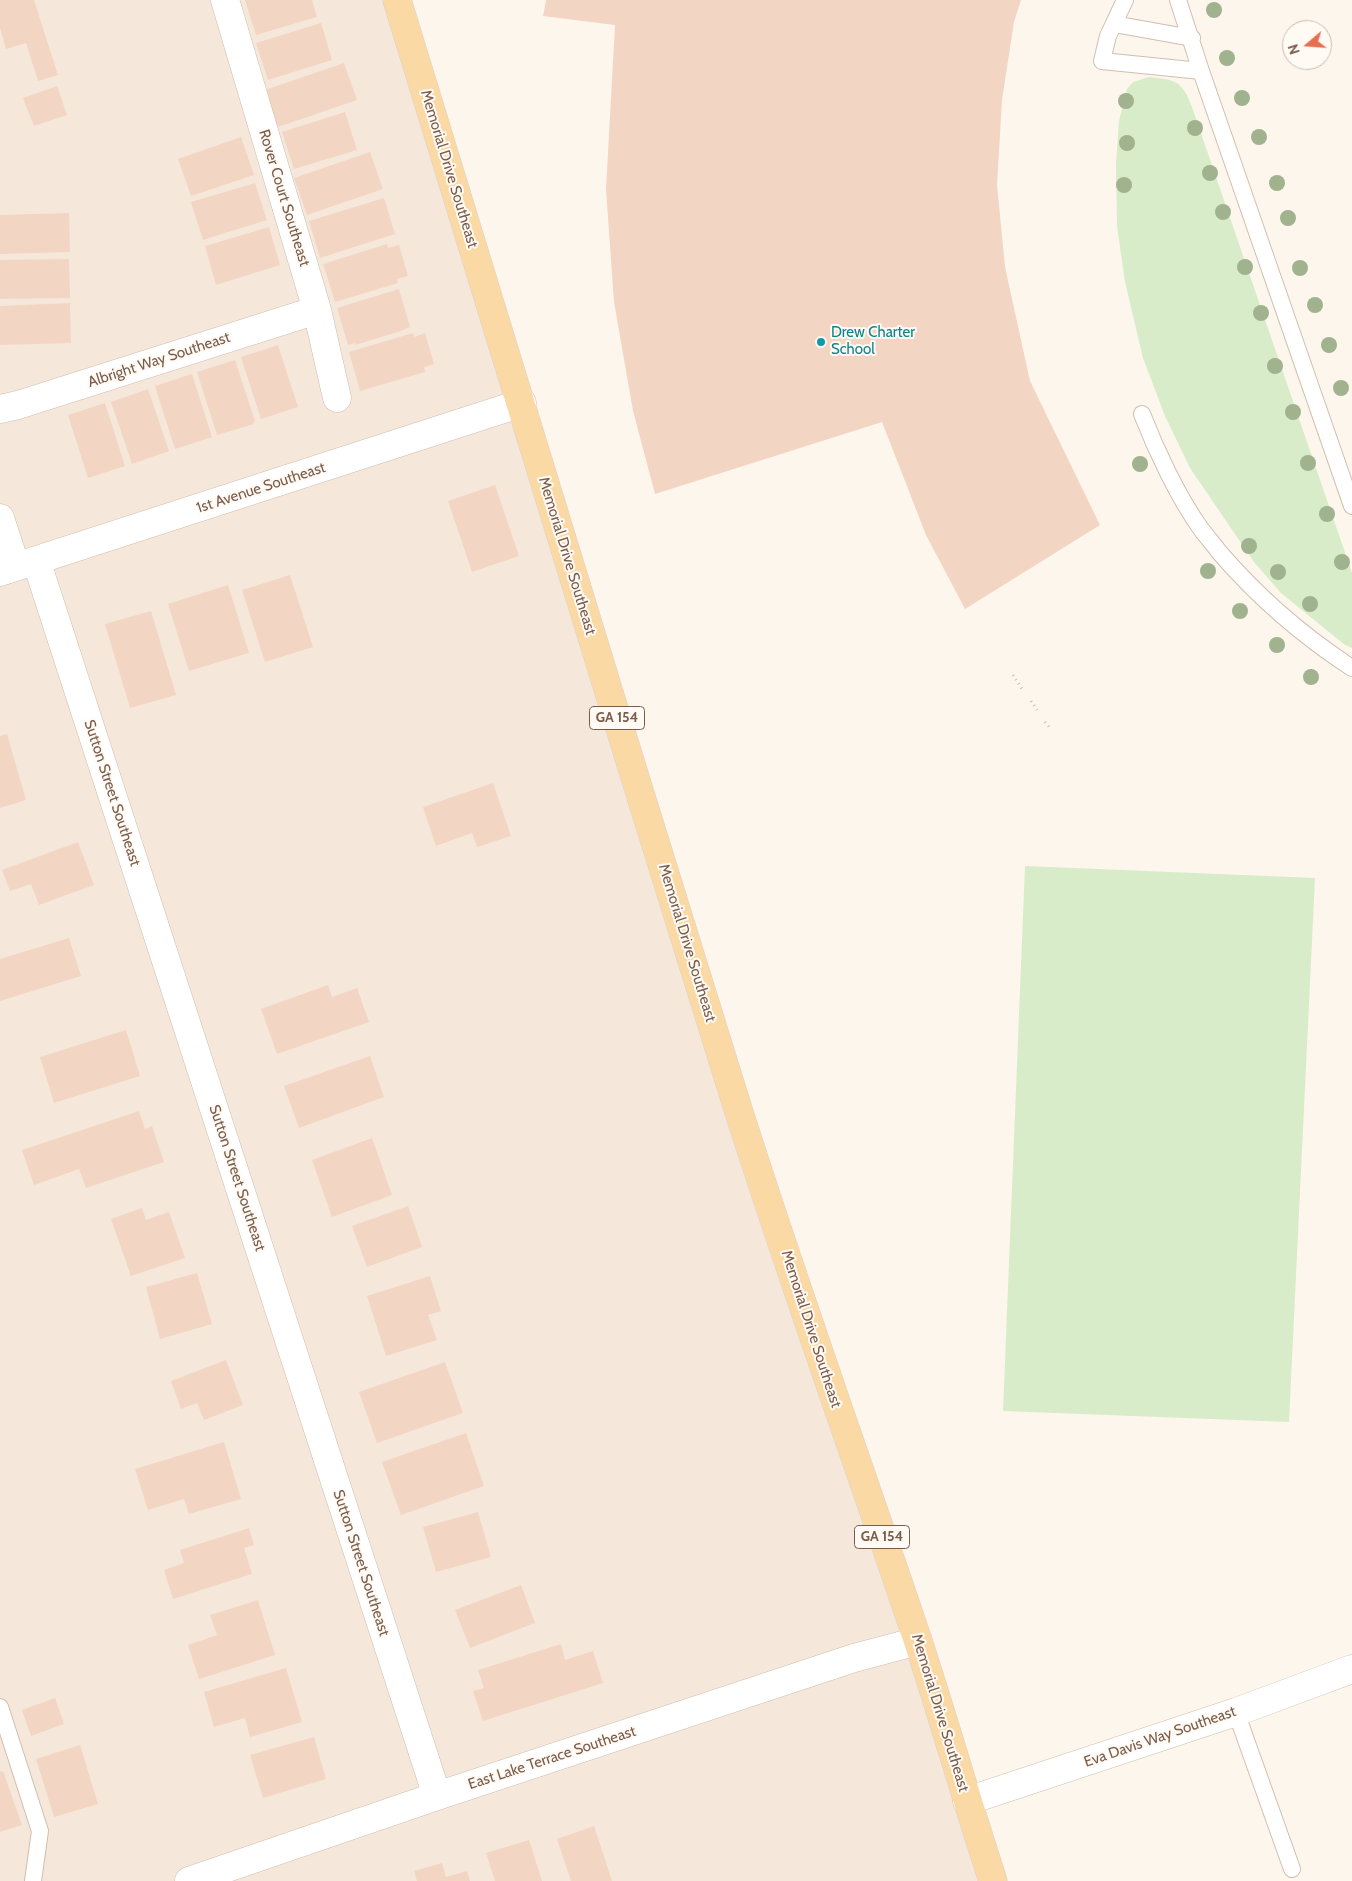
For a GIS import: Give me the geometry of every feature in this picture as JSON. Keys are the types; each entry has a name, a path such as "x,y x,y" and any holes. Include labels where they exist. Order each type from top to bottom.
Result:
{"main road":[{"name":"Memorial Drive Southeast","path":"397,0 522,403 596,652 740,1114 819,1356 918,1640 993,1881"}],"street":[{"name":"Rover Court Southeast","path":"224,0 317,310 337,398"},
{"name":"Albright Way Southeast","path":"0,409 18,405 317,310"},
{"name":"1st Avenue Southeast","path":"17,567 522,403"},
{"name":"Sutton Street Southeast","path":"0,518 437,1796"},
{"name":"East Lake Terrace Southeast","path":"189,1881 437,1796 854,1658 918,1640"},
{"name":"Eva Davis Way Southeast","path":"967,1801 1236,1712 1352,1669"}],"lane":[{"path":"1125,0 1108,36 1102,61 1201,72"},
{"path":"1178,0 1192,38 1201,72 1352,506"},
{"path":"1114,24 1192,38"},
{"path":"1142,414 1175,484 1201,529 1234,569 1274,608 1326,650 1352,668"},
{"path":"0,1707 40,1831 33,1881"},
{"path":"1236,1712 1292,1869"}],"path":[{"path":"1013,675 1022,689"},
{"path":"1031,701 1037,710"},
{"path":"1045,722 1050,728"}],"shaded area":[{"path":"0,0 409,0 990,1881 0,1881"}],"green space":[{"path":"1149,77 1165,79 1181,86 1192,107 1352,573 1352,648 1345,645 1281,593 1254,562 1190,468 1165,416 1143,358 1125,282 1117,226 1116,163 1119,121 1127,89 1133,82"},
{"path":"1025,866 1315,878 1289,1422 1003,1411"}],"building":[{"path":"0,0 34,0 58,75 38,81 26,43 6,49 0,28"},
{"path":"245,0 312,0 317,17 256,35"},
{"name":"Drew Charter School","path":"546,0 1021,0 1014,22 1002,100 997,185 1005,267 1030,381 1100,525 965,609 926,535 882,422 655,494 633,411 614,302 606,189 615,25 543,16"},
{"path":"321,23 332,60 268,80 256,43"},
{"path":"344,63 357,100 278,127 265,90"},
{"path":"57,86 67,115 34,126 23,98"},
{"path":"345,112 357,150 294,169 282,132"},
{"path":"241,137 254,175 191,196 178,159"},
{"path":"370,152 383,189 307,215 294,178"},
{"path":"255,183 267,220 203,240 191,202"},
{"path":"384,198 395,234 320,258 309,221"},
{"path":"69,213 70,252 0,254 0,215"},
{"path":"269,227 280,265 216,285 205,246"},
{"path":"387,244 388,248 399,245 408,276 397,279 398,283 335,302 323,264"},
{"path":"69,259 70,298 0,299 0,260"},
{"path":"399,289 410,327 355,345 355,343 348,345 337,308"},
{"path":"70,303 71,343 0,345 0,306"},
{"path":"413,333 414,337 425,333 434,364 424,367 425,372 360,391 349,352"},
{"path":"278,345 298,407 261,419 241,357"},
{"path":"235,360 255,421 253,422 254,424 217,435 197,372"},
{"path":"192,374 212,437 175,449 155,386"},
{"path":"148,389 169,451 132,464 111,402"},
{"path":"105,403 125,466 88,478 68,415"},
{"path":"495,485 519,556 472,572 448,501"},
{"path":"290,575 313,647 265,662 242,590"},
{"path":"228,585 249,653 189,671 168,604"},
{"path":"151,611 176,695 130,708 105,624"},
{"path":"7,734 26,800 0,808 0,736"},
{"path":"493,783 511,836 477,847 472,833 436,846 423,807"},
{"path":"78,842 94,885 39,905 31,884 10,891 2,870"},
{"path":"69,938 81,976 0,1001 0,959"},
{"path":"328,985 332,997 357,988 369,1022 277,1054 261,1009"},
{"path":"126,1030 140,1076 54,1103 40,1057"},
{"path":"370,1056 384,1097 299,1128 284,1086"},
{"path":"139,1111 145,1129 152,1126 164,1162 86,1188 79,1169 34,1185 22,1150"},
{"path":"372,1138 392,1195 332,1217 312,1160"},
{"path":"408,1206 422,1247 367,1267 352,1226"},
{"path":"142,1208 146,1220 169,1212 185,1258 131,1276 111,1219"},
{"path":"197,1273 212,1324 160,1339 146,1287"},
{"path":"430,1276 441,1311 428,1315 437,1340 386,1356 367,1296"},
{"path":"226,1360 243,1405 204,1420 197,1403 181,1409 171,1381"},
{"path":"445,1362 463,1413 377,1443 359,1392"},
{"path":"466,1433 484,1486 401,1515 382,1462"},
{"path":"224,1442 241,1499 189,1514 184,1499 148,1510 135,1469"},
{"path":"478,1512 491,1557 436,1572 423,1527"},
{"path":"249,1528 254,1545 244,1548 252,1574 173,1599 164,1570 184,1563 180,1550"},
{"path":"521,1585 535,1623 470,1648 455,1610"},
{"path":"258,1600 275,1655 199,1679 188,1645 217,1635 210,1615"},
{"path":"561,1644 565,1660 593,1651 603,1683 483,1721 473,1691 484,1688 478,1670"},
{"path":"286,1668 302,1722 250,1737 245,1718 214,1727 204,1692"},
{"path":"55,1698 64,1724 31,1736 22,1710"},
{"path":"314,1737 326,1779 263,1798 250,1755"},
{"path":"80,1745 98,1804 54,1817 36,1759"},
{"path":"3,1771 22,1825 0,1832 0,1772"},
{"path":"594,1826 612,1881 571,1881 557,1839"},
{"path":"529,1840 542,1881 495,1881 486,1853"},
{"path":"442,1863 446,1877 467,1871 470,1881 417,1881 414,1871"}],"place":[{"name":"Drew Charter School","path":"821,342"}]}
